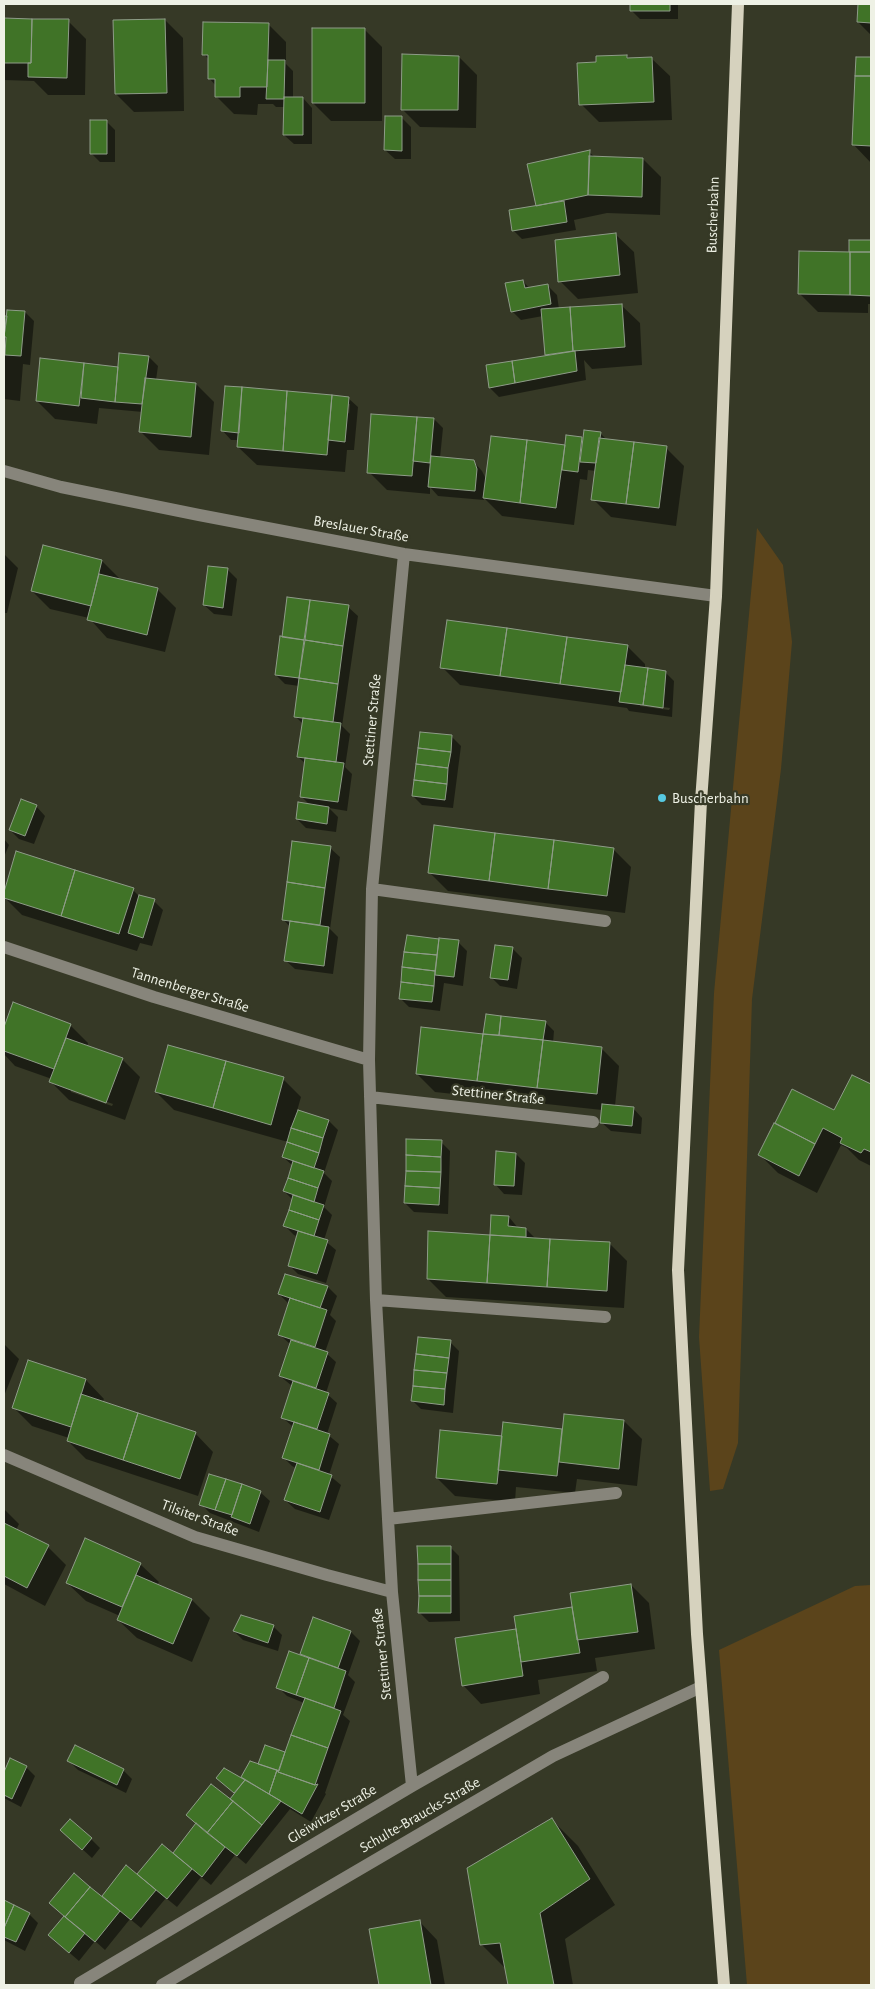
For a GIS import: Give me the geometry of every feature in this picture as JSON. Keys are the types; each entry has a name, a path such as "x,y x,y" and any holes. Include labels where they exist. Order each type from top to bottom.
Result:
{"main road":[{"name":"Buscherbahn","path":"724,1985 702,1687 678,1270 701,801 716,596 738,4"}],"street":[{"name":"Breslauer Straße","path":"4,471 60,487 180,512 404,554 716,596"},
{"name":"Stettiner Straße","path":"404,554 372,889 369,1060 376,1300 392,1592 412,1786"},
{"path":"372,889 605,921"},
{"name":"Tannenberger Straße","path":"4,947 154,997 369,1060"},
{"name":"Stettiner Straße","path":"370,1098 593,1122"},
{"path":"376,1300 605,1317"},
{"name":"Tilsiter Straße","path":"4,1455 195,1537 392,1592"},
{"path":"388,1519 616,1494"},
{"name":"Gleiwitzer Straße","path":"80,1983 412,1786 603,1677"},
{"name":"Schulte-Braucks-Straße","path":"162,1985 553,1756 702,1687"}],"shaded area":[{"path":"757,528 783,565 792,642 781,769 752,999 738,1443 723,1489 710,1491 699,1337 714,993"},
{"path":"871,1585 871,1985 747,1985 719,1650 855,1586"}],"building":[{"path":"630,4 670,4 670,11 630,11"},
{"path":"858,4 871,4 871,23 857,22"},
{"path":"4,18 32,19 31,63 4,63"},
{"path":"32,19 69,19 67,78 28,77 28,63 31,63"},
{"path":"165,19 167,93 115,94 113,20"},
{"path":"203,22 269,23 267,87 240,87 240,97 215,97 215,79 208,79 208,55 202,55"},
{"path":"312,28 365,28 365,103 312,103"},
{"path":"402,54 459,56 458,110 401,110"},
{"path":"627,55 627,58 652,57 654,102 579,105 577,63 596,62 596,56"},
{"path":"856,57 871,57 871,76 855,76"},
{"path":"268,60 285,60 284,99 266,99"},
{"path":"855,76 871,76 871,146 852,145"},
{"path":"284,97 303,97 303,135 283,135"},
{"path":"385,116 402,116 402,151 384,150"},
{"path":"90,120 107,120 107,154 90,154"},
{"path":"590,150 588,195 536,206 527,164"},
{"path":"589,156 643,158 642,197 588,195"},
{"path":"564,201 567,222 512,231 509,210"},
{"path":"616,233 620,275 558,282 555,240"},
{"path":"849,240 871,240 871,252 849,252"},
{"path":"799,251 850,252 850,295 798,294"},
{"path":"850,252 871,252 871,296 850,295"},
{"path":"523,280 525,288 548,284 551,304 511,312 505,283"},
{"path":"622,304 625,347 573,351 570,307"},
{"path":"570,307 573,351 545,355 541,309"},
{"path":"7,310 25,311 21,356 5,355 6,337 4,337"},
{"path":"4,316 7,316 4,337"},
{"path":"575,351 577,371 515,383 512,361"},
{"path":"119,353 149,356 142,404 115,402"},
{"path":"40,358 84,363 79,406 36,401"},
{"path":"512,361 515,383 489,388 486,365"},
{"path":"84,363 118,367 115,402 81,398"},
{"path":"145,378 196,383 191,437 139,432"},
{"path":"225,386 242,387 239,433 221,431"},
{"path":"242,387 287,391 283,451 237,447"},
{"path":"287,391 332,395 327,455 283,451"},
{"path":"332,395 349,397 345,442 328,440"},
{"path":"371,414 417,417 412,476 367,473"},
{"path":"417,417 434,418 430,463 413,461"},
{"path":"584,430 601,432 596,463 580,462"},
{"path":"566,435 582,437 578,472 562,470"},
{"path":"491,436 527,440 520,503 483,498"},
{"path":"599,438 634,442 626,504 591,500"},
{"path":"527,440 565,445 556,508 520,503"},
{"path":"634,442 667,446 659,508 626,504"},
{"path":"431,456 474,460 477,469 475,491 428,487"},
{"path":"43,545 102,560 91,606 31,591"},
{"path":"208,566 228,568 223,608 203,605"},
{"path":"99,574 158,588 147,635 87,620"},
{"path":"287,597 310,600 304,640 282,637"},
{"path":"310,600 349,605 343,646 305,640"},
{"path":"447,620 507,628 500,676 440,668"},
{"path":"507,628 567,637 560,684 500,676"},
{"path":"280,636 304,640 299,678 275,675"},
{"path":"567,637 628,645 621,692 560,684"},
{"path":"305,640 343,646 338,684 299,678"},
{"path":"625,665 648,668 643,705 619,702"},
{"path":"648,668 666,671 663,708 643,705"},
{"path":"299,678 338,684 333,722 294,717"},
{"path":"303,718 341,723 336,762 297,757"},
{"path":"420,732 452,735 451,752 418,748"},
{"path":"418,748 451,752 448,768 416,764"},
{"path":"305,758 344,763 338,802 300,797"},
{"path":"416,764 448,768 447,784 414,780"},
{"path":"414,780 447,784 445,800 412,796"},
{"path":"21,799 37,805 25,836 9,830"},
{"path":"298,802 329,807 327,824 296,819"},
{"path":"434,825 495,833 489,881 428,873"},
{"path":"495,833 554,840 548,889 489,881"},
{"path":"554,840 614,848 607,896 548,889"},
{"path":"292,841 331,846 325,888 287,882"},
{"path":"16,851 75,870 61,916 4,898"},
{"path":"75,870 134,888 119,934 61,916"},
{"path":"287,882 325,888 320,925 282,920"},
{"path":"139,895 155,899 143,938 128,933"},
{"path":"290,921 329,927 324,966 284,961"},
{"path":"407,935 439,939 437,955 404,952"},
{"path":"439,938 459,940 454,977 435,975"},
{"path":"495,945 513,947 508,980 490,978"},
{"path":"404,952 437,955 435,971 402,967"},
{"path":"402,967 435,971 434,986 401,982"},
{"path":"401,982 434,986 432,1002 399,999"},
{"path":"13,1002 71,1024 54,1069 4,1051 4,1027"},
{"path":"486,1014 501,1016 499,1035 483,1034"},
{"path":"501,1016 546,1021 543,1040 499,1035"},
{"path":"421,1027 483,1034 477,1081 416,1074"},
{"path":"483,1034 543,1040 537,1088 477,1081"},
{"path":"66,1038 123,1058 106,1103 49,1082"},
{"path":"543,1040 602,1047 597,1094 537,1088"},
{"path":"168,1045 226,1061 213,1108 155,1092"},
{"path":"226,1061 284,1077 271,1125 213,1108"},
{"path":"852,1075 871,1084 871,1152 864,1149 861,1153 840,1143 842,1138 823,1128 815,1144 775,1123 792,1089 834,1110"},
{"path":"602,1104 634,1107 632,1126 600,1123"},
{"path":"298,1110 329,1120 323,1138 291,1128"},
{"path":"774,1123 815,1144 799,1176 758,1155"},
{"path":"291,1128 323,1138 319,1153 287,1142"},
{"path":"406,1139 442,1140 441,1157 406,1155"},
{"path":"287,1142 319,1153 314,1168 282,1157"},
{"path":"496,1151 516,1153 514,1186 494,1185"},
{"path":"406,1155 441,1157 441,1172 406,1171"},
{"path":"293,1161 324,1171 318,1188 288,1178"},
{"path":"406,1171 441,1172 440,1188 405,1186"},
{"path":"288,1178 318,1188 314,1202 283,1191"},
{"path":"405,1186 440,1188 439,1205 404,1203"},
{"path":"293,1195 324,1205 319,1220 289,1210"},
{"path":"289,1210 319,1220 314,1236 283,1226"},
{"path":"491,1215 509,1216 508,1226 526,1228 526,1237 490,1235"},
{"path":"298,1231 328,1240 317,1274 288,1266"},
{"path":"428,1231 490,1235 487,1283 427,1279"},
{"path":"490,1235 550,1239 547,1287 487,1283"},
{"path":"550,1239 610,1242 607,1291 547,1287"},
{"path":"285,1274 328,1286 320,1308 278,1294"},
{"path":"290,1298 327,1310 315,1347 278,1335"},
{"path":"418,1337 451,1340 449,1358 416,1354"},
{"path":"291,1340 328,1352 316,1388 279,1376"},
{"path":"416,1354 449,1358 447,1373 414,1370"},
{"path":"28,1360 86,1379 71,1427 12,1408"},
{"path":"414,1370 447,1373 445,1389 413,1386"},
{"path":"293,1381 329,1393 317,1429 281,1418"},
{"path":"413,1386 445,1389 444,1405 411,1401"},
{"path":"81,1394 138,1413 123,1460 67,1441"},
{"path":"138,1413 196,1432 180,1479 123,1460"},
{"path":"564,1414 624,1420 619,1469 559,1462"},
{"path":"294,1422 330,1434 319,1470 282,1458"},
{"path":"503,1422 562,1429 557,1476 498,1470"},
{"path":"440,1430 502,1436 497,1484 436,1478"},
{"path":"297,1463 332,1475 320,1512 284,1500"},
{"path":"209,1474 226,1479 215,1510 199,1505"},
{"path":"226,1479 242,1484 232,1515 215,1510"},
{"path":"242,1484 261,1491 250,1524 231,1517"},
{"path":"4,1523 49,1545 27,1588 4,1576"},
{"path":"85,1538 141,1563 122,1607 66,1583"},
{"path":"417,1546 451,1546 451,1564 418,1564"},
{"path":"418,1564 451,1564 451,1580 418,1580"},
{"path":"136,1575 192,1599 173,1644 117,1620"},
{"path":"418,1580 451,1580 451,1596 419,1596"},
{"path":"631,1584 638,1632 577,1640 570,1593"},
{"path":"419,1596 451,1596 451,1613 418,1613"},
{"path":"572,1607 580,1653 521,1662 514,1616"},
{"path":"241,1615 274,1625 268,1643 233,1631"},
{"path":"313,1617 351,1631 338,1668 300,1654"},
{"path":"516,1629 523,1676 462,1686 455,1638"},
{"path":"289,1651 309,1658 296,1695 276,1688"},
{"path":"309,1658 346,1671 334,1708 296,1695"},
{"path":"305,1698 341,1711 328,1748 291,1735"},
{"path":"291,1735 328,1748 315,1785 278,1772"},
{"path":"75,1745 124,1769 117,1785 67,1761"},
{"path":"265,1745 285,1752 279,1771 258,1764"},
{"path":"10,1758 27,1766 12,1799 4,1795 4,1772"},
{"path":"250,1761 277,1770 269,1794 241,1777"},
{"path":"224,1768 245,1780 234,1793 216,1778"},
{"path":"277,1770 315,1785 318,1784 302,1814 269,1794"},
{"path":"245,1780 281,1801 262,1825 230,1799"},
{"path":"211,1784 233,1801 207,1833 186,1815"},
{"path":"233,1801 262,1825 237,1856 207,1833"},
{"path":"552,1818 590,1879 540,1913 554,1985 508,1985 500,1943 480,1945 467,1868"},
{"path":"70,1819 92,1838 82,1850 60,1830"},
{"path":"196,1823 225,1847 202,1877 173,1853"},
{"path":"162,1844 192,1869 167,1899 137,1874"},
{"path":"126,1865 156,1890 131,1920 102,1896"},
{"path":"74,1873 90,1887 65,1917 49,1903"},
{"path":"90,1887 120,1911 95,1942 65,1917"},
{"path":"4,1900 14,1905 4,1928"},
{"path":"14,1905 30,1913 16,1942 4,1937 4,1928"},
{"path":"64,1916 85,1933 69,1953 48,1935"},
{"path":"420,1920 431,1985 379,1985 369,1929"}],"place":[{"name":"Buscherbahn","path":"662,798"}]}
